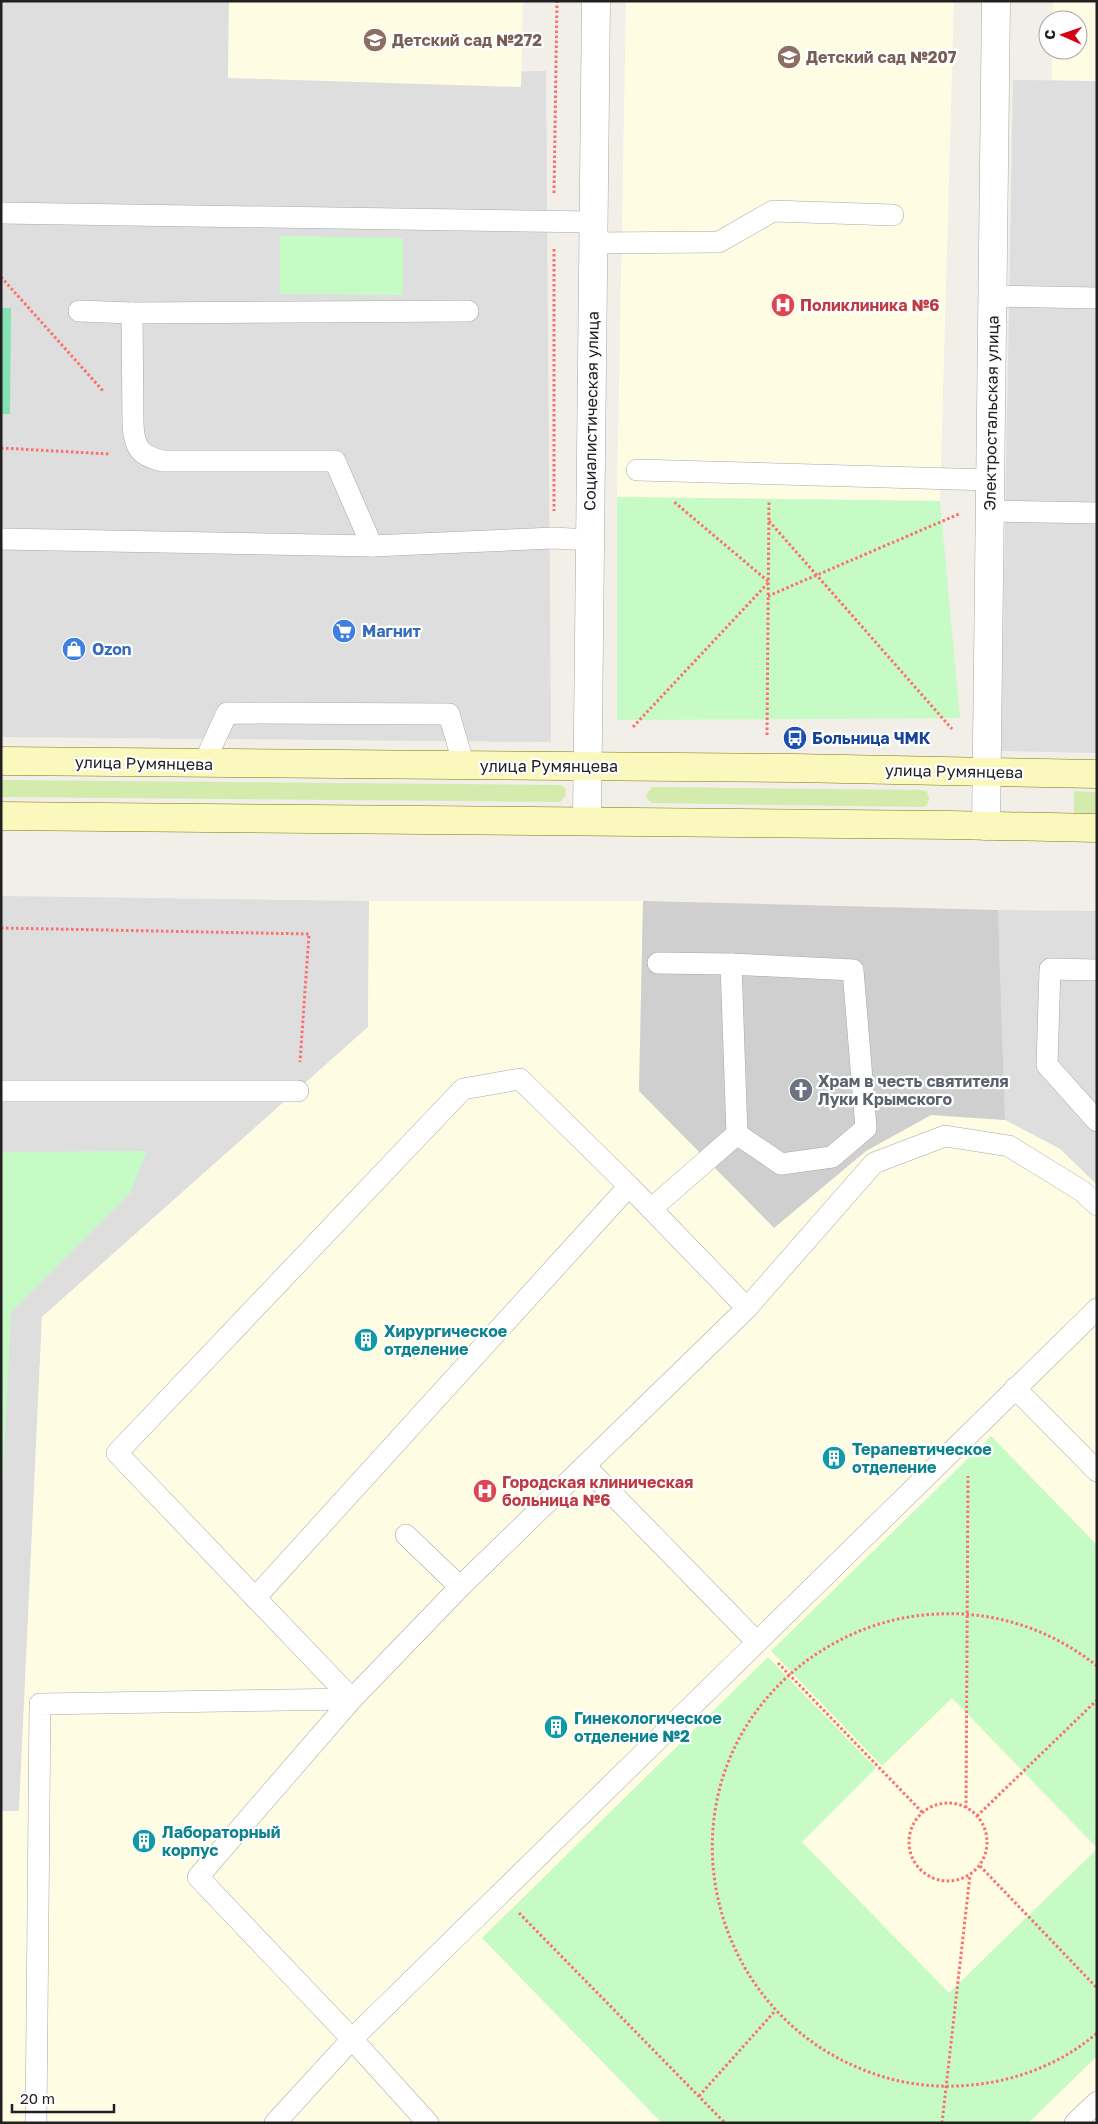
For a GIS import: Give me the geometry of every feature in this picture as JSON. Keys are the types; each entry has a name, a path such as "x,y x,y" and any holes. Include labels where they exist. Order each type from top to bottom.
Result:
{"main road":[{"name":"улица Румянцева","path":"1,761 986,771 1097,774"},
{"path":"1,816 1097,828"}],"street":[{"name":"Социалистическая улица","path":"587,821 596,1"},
{"name":"Электростальская улица","path":"986,826 996,1"}],"lane":[{"path":"1,213 554,221 593,232 720,242 773,211 893,215"},
{"path":"992,296 1097,298"},
{"path":"79,311 132,313 468,311"},
{"path":"132,313 133,436 140,451 147,458 163,461 336,461 372,546"},
{"path":"637,470 770,474 990,497 1097,513"},
{"path":"1,539 372,546 554,538 589,540"},
{"path":"204,763 227,713 449,714 464,766"},
{"path":"658,963 732,964 853,970 866,1128 832,1157 781,1164 737,1134"},
{"path":"732,964 737,1134"},
{"path":"1097,970 1050,969 1047,1065 1097,1121"},
{"path":"352,1699 117,1453 463,1089 520,1079 629,1186 747,1308"},
{"path":"1,1091 298,1091"},
{"path":"651,1209 737,1134"},
{"path":"428,2123 352,2039 198,1877 352,1699 460,1587 747,1308 874,1163 945,1136 1009,1146 1082,1191 1097,1205"},
{"path":"255,1598 629,1186"},
{"path":"275,2123 352,2039 1097,1308"},
{"path":"1015,1388 1097,1471"},
{"path":"585,1466 757,1642"},
{"path":"406,1535 460,1587"},
{"path":"36,2123 40,1704 352,1699"},
{"path":"1075,2123 1097,2102"}],"path":[{"path":"554,538 554,221 557,1"},
{"path":"1,277 132,424"},
{"path":"1,448 121,455 140,451"},
{"path":"637,470 769,582"},
{"path":"768,735 770,474"},
{"path":"768,596 990,497"},
{"path":"769,521 952,729"},
{"path":"633,727 769,582"},
{"path":"1,928 309,934 298,1091"},
{"path":"966,1808 968,1435"},
{"path":"1097,1666 1064,1644 1038,1631 1010,1621 967,1614 924,1614 895,1619 867,1627 841,1639 816,1654 790,1675 754,1715 731,1758 718,1794 712,1852 714,1881 720,1910 741,1964 775,2011 796,2031 820,2048 845,2062 872,2074 900,2081 946,2086 986,2083 1015,2076 1042,2066 1068,2053 1097,2033"},
{"path":"757,1642 923,1813"},
{"path":"977,1816 1097,1700"},
{"path":"940,1804 953,1804 966,1808 977,1816 984,1827 987,1840 986,1854 980,1866 970,1875 959,1880 946,1882 935,1879 924,1873 916,1864 911,1852 912,1828 923,1813 940,1804"},
{"path":"980,1866 1097,1988"},
{"path":"942,2123 970,1875"},
{"path":"500,1894 725,2123"},
{"path":"699,2096 775,2011"}],"shaded area":[{"path":"1,1 229,1 228,78 546,71 551,742 1,737"},
{"name":"Детский сад №272","path":"229,1 523,1 521,87 228,78"},
{"name":"Поликлиника №6","path":"626,1 954,1 940,501 617,497"},
{"path":"1053,1 1097,1 1097,81 1052,80 1052,60 1088,60 1088,10 1053,10"},
{"path":"1013,80 1097,81 1097,753 1001,751"},
{"path":"1,896 369,901 368,1027 42,1317 19,1811 1,1811"},
{"name":"Городская клиническая больница №6","path":"369,901 643,901 639,1091 774,1227 866,1151 931,1115 1005,1120 1060,1149 1097,1185 1097,1545 991,1437 952,1698 1097,1849 949,1993 801,1842 482,1938 662,2123 1,2123 1,1811 19,1811 42,1317 368,1027"},
{"path":"643,901 998,910 1005,1120 931,1115 866,1151 774,1228 639,1091"},
{"path":"998,910 1097,911 1097,1185 1060,1149 1005,1120"},
{"path":"1097,2056 1097,2123 1028,2123"}],"green space":[{"path":"280,236 403,238 403,295 280,294"},
{"path":"1,308 11,308 10,414 1,414"},
{"path":"617,497 940,501 960,718 617,720"},
{"path":"1,780 561,785 565,788 566,795 560,802 1,797"},
{"path":"652,787 921,790 926,791 929,799 926,806 921,807 652,803 646,795"},
{"path":"1074,791 1097,792 1097,814 1074,813"},
{"path":"147,1151 130,1193 11,1312 1,1518 1,1152"},
{"path":"991,1436 1097,1545 1097,1847 952,1698 882,1766 771,1651"},
{"path":"768,1657 876,1768 802,1842 949,1993 1097,1849 1097,2056 1028,2123 662,2123 482,1938"}],"place":[{"name":"Детский сад №272","path":"375,40"},
{"name":"Детский сад №207","path":"789,57"},
{"name":"Поликлиника №6","path":"783,305"},
{"name":"Магнит","path":"344,631"},
{"name":"Ozon","path":"74,649"},
{"name":"Больница ЧМК","path":"795,738"},
{"name":"Храм в честь святителя Луки Крымского","path":"801,1090"},
{"name":"Хирургическое отделение","path":"366,1340"},
{"name":"Терапевтическое отделение","path":"834,1458"},
{"name":"Городская клиническая больница №6","path":"485,1491"},
{"name":"Гинекологическое отделение №2","path":"556,1727"},
{"name":"Лабораторный корпус","path":"144,1841"}]}
